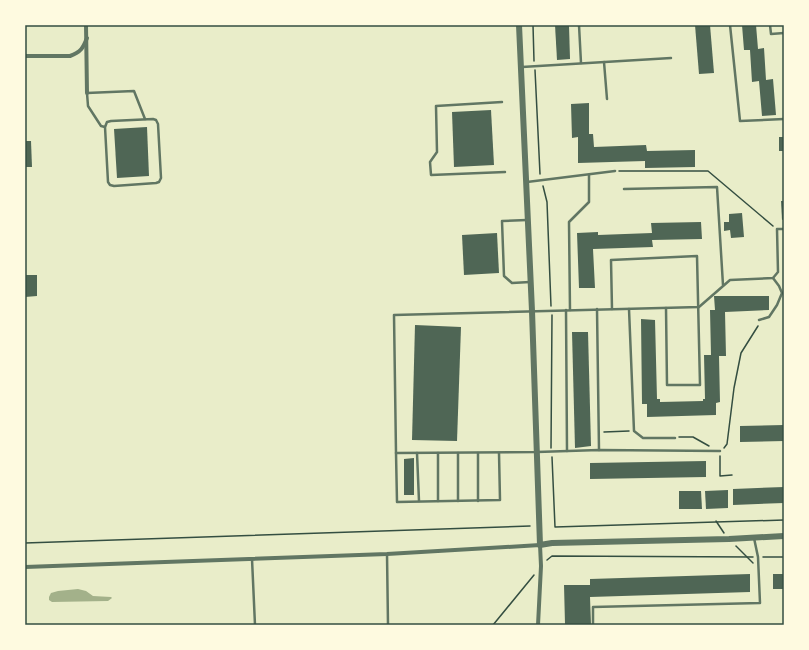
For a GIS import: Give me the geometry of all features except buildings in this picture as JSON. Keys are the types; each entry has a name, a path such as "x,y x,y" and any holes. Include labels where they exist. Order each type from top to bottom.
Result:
{"street":[{"path":"86,25 87,93"},
{"path":"519,25 531,282 541,566 538,625"},
{"path":"25,56 70,56 77,54 87,38"},
{"path":"25,567 387,554 552,543 729,539 784,536"}],"lane":[{"path":"579,25 581,63"},
{"path":"730,25 740,121 784,119"},
{"path":"770,25 771,34 784,33"},
{"path":"521,67 671,58"},
{"path":"604,62 607,99"},
{"path":"105,127 101,126 88,106 87,93 134,91 145,119"},
{"path":"502,102 436,106 437,152 430,162 431,175 505,172"},
{"path":"145,119 156,120 158,124 161,178 159,182 114,186 110,185 108,182 105,127 107,122 145,119"},
{"path":"526,182 615,171"},
{"path":"570,310 570,222 590,202 589,174"},
{"path":"624,188 717,187 724,285"},
{"path":"528,220 502,221 504,276 512,283 531,282"},
{"path":"499,452 500,500 397,502 394,315 699,307 730,280 773,278 778,272 777,229 784,229"},
{"path":"612,309 611,260 697,256 700,384 667,385 666,308"},
{"path":"759,320 769,317 777,306 782,293 773,278"},
{"path":"597,309 599,450"},
{"path":"629,309 634,431 643,438 675,438"},
{"path":"566,310 567,451"},
{"path":"396,453 552,452 599,450 720,451"},
{"path":"417,453 419,501"},
{"path":"438,453 438,501"},
{"path":"458,453 458,501"},
{"path":"478,453 478,501"},
{"path":"593,625 593,607 760,604 758,557 754,538"},
{"path":"387,554 388,625"},
{"path":"252,559 255,625"}],"path":[{"path":"533,25 540,173 547,202 552,311 552,452 555,526 784,520"},
{"path":"732,475 720,476 720,451 728,444 734,388 741,353 759,325 759,320"},
{"path":"598,432 634,431"},
{"path":"675,438 693,437 720,451"},
{"path":"25,543 530,526"},
{"path":"493,625 541,566 552,556 784,557"}],"shaded area":[{"path":"78,589 86,591 93,596 112,598 108,601 52,602 49,600 51,593"}]}
